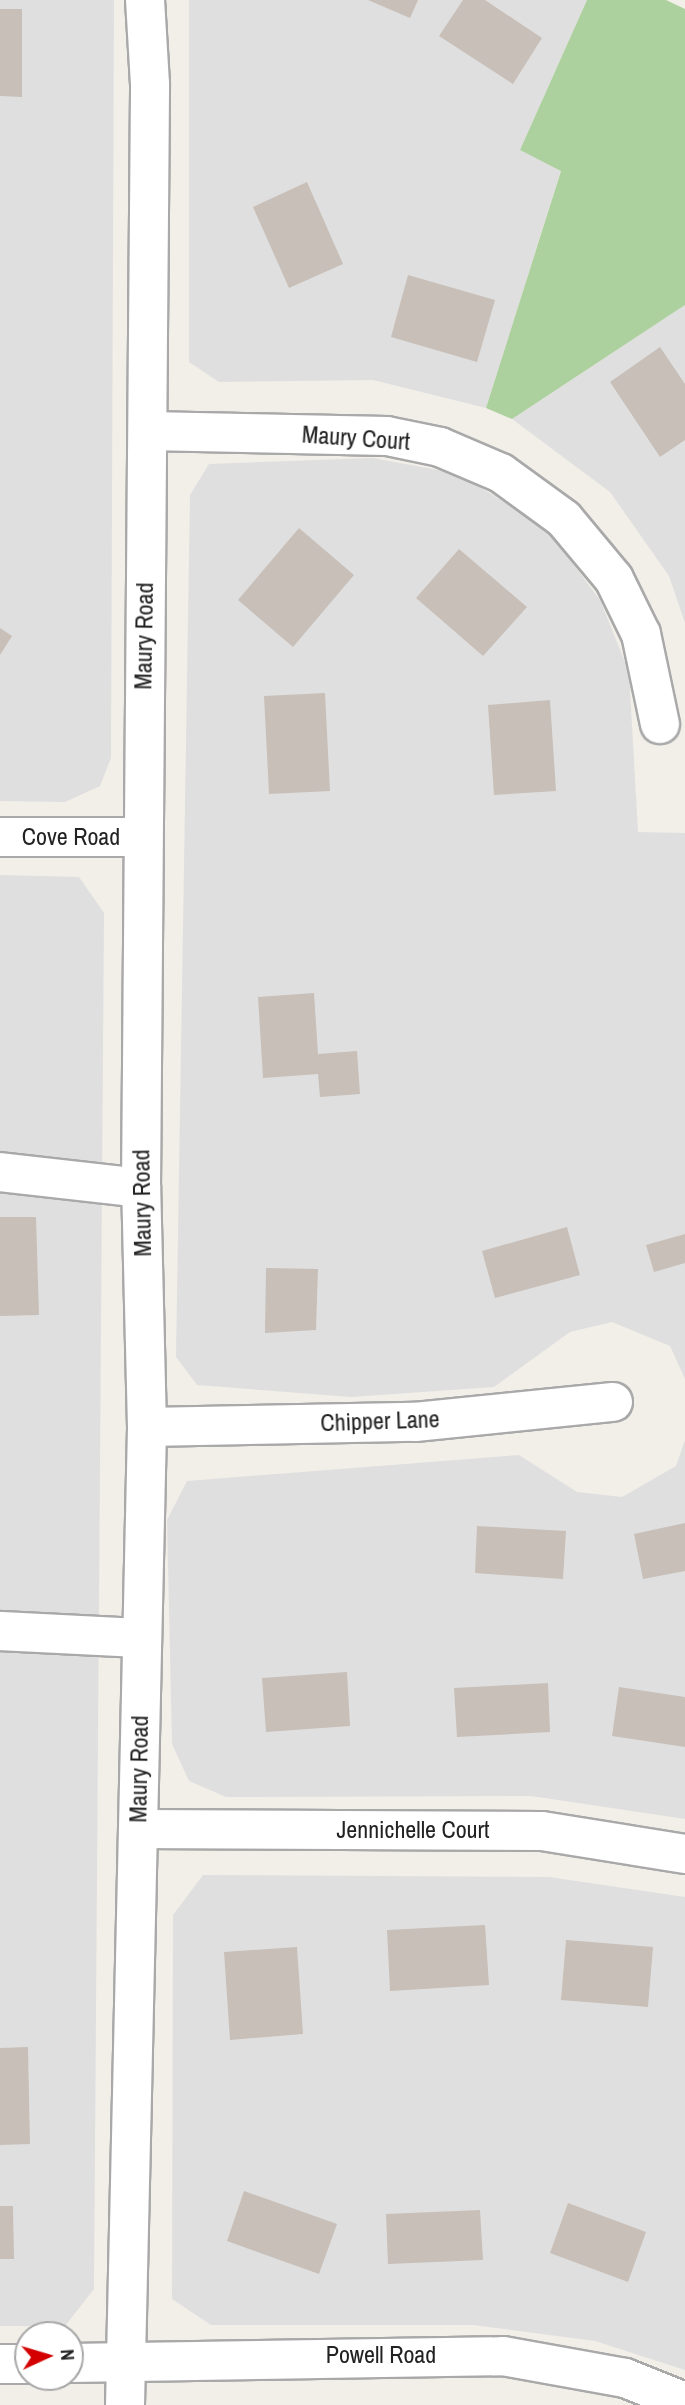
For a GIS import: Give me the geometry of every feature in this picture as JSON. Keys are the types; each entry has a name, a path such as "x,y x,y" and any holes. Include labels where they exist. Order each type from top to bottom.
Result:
{"street":[{"name":"Maury Road","path":"125,2405 139,1829 140,1639 147,1426 141,1188 141,837 148,431 145,0"},
{"name":"Maury Court","path":"148,431 387,436 440,447 501,473 564,519 614,579 641,634 660,724"},
{"name":"Cove Road","path":"0,837 141,837"},
{"path":"0,1172 141,1188"},
{"name":"Chipper Lane","path":"147,1426 415,1422 613,1402"},
{"path":"0,1632 140,1639"},
{"name":"Jennichelle Court","path":"139,1829 542,1831 685,1854"},
{"name":"Powell Road","path":"84,2363 503,2356 625,2378 685,2402"}],"shaded area":[{"path":"0,0 114,0 111,758 100,786 65,802 0,801"},
{"path":"189,0 587,0 520,150 561,170 486,408 373,380 219,382 189,362"},
{"path":"685,305 685,623 669,576 610,492 512,419"},
{"path":"373,458 459,474 546,528 600,600 629,672 638,832 685,833 685,1379 670,1346 612,1322 570,1332 494,1387 351,1397 197,1385 176,1357 190,495 209,464"},
{"path":"0,875 79,877 104,913 94,2289 69,2321 14,2321 14,2326 0,2326"},
{"path":"685,1440 685,1819 531,1796 226,1797 189,1781 172,1744 167,1520 187,1481 519,1455 577,1492 622,1497 676,1466"},
{"path":"203,1875 549,1877 685,1897 685,2370 595,2341 473,2325 211,2325 172,2299 173,1915"}],"green space":[{"path":"587,0 666,0 685,9 685,305 512,419 486,408 561,171 520,150"}],"building":[{"path":"368,0 418,0 410,18"},
{"path":"463,0 485,0 542,38 513,84 439,36"},
{"path":"0,9 22,9 22,97 0,96"},
{"path":"307,182 343,264 289,288 253,207"},
{"path":"408,275 495,300 477,362 391,337"},
{"path":"660,347 685,384 685,440 660,457 610,382"},
{"path":"299,528 354,575 293,647 238,600"},
{"path":"459,549 527,607 483,656 416,598"},
{"path":"0,628 12,636 0,655"},
{"path":"325,693 330,791 269,794 264,696"},
{"path":"550,700 556,791 494,795 488,705"},
{"path":"314,993 318,1054 357,1051 360,1094 320,1097 318,1074 263,1078 258,997"},
{"path":"0,1217 36,1217 39,1315 0,1316"},
{"path":"567,1227 580,1275 495,1298 482,1251"},
{"path":"685,1234 685,1263 654,1272 646,1245"},
{"path":"266,1268 318,1269 316,1330 265,1333"},
{"path":"685,1523 685,1571 643,1579 634,1534"},
{"path":"477,1526 566,1531 563,1579 475,1573"},
{"path":"347,1672 350,1726 266,1732 262,1678"},
{"path":"548,1683 550,1732 457,1737 454,1688"},
{"path":"619,1687 685,1697 685,1747 612,1736"},
{"path":"485,1925 489,1985 390,1991 387,1930"},
{"path":"566,1940 653,1947 648,2007 561,2000"},
{"path":"297,1947 303,2034 230,2040 224,1952"},
{"path":"28,2047 30,2144 0,2145 0,2048"},
{"path":"244,2191 337,2224 319,2274 227,2241"},
{"path":"568,2203 646,2232 628,2282 550,2253"},
{"path":"0,2206 13,2206 14,2259 0,2259"},
{"path":"480,2210 483,2260 388,2264 386,2214"}]}
